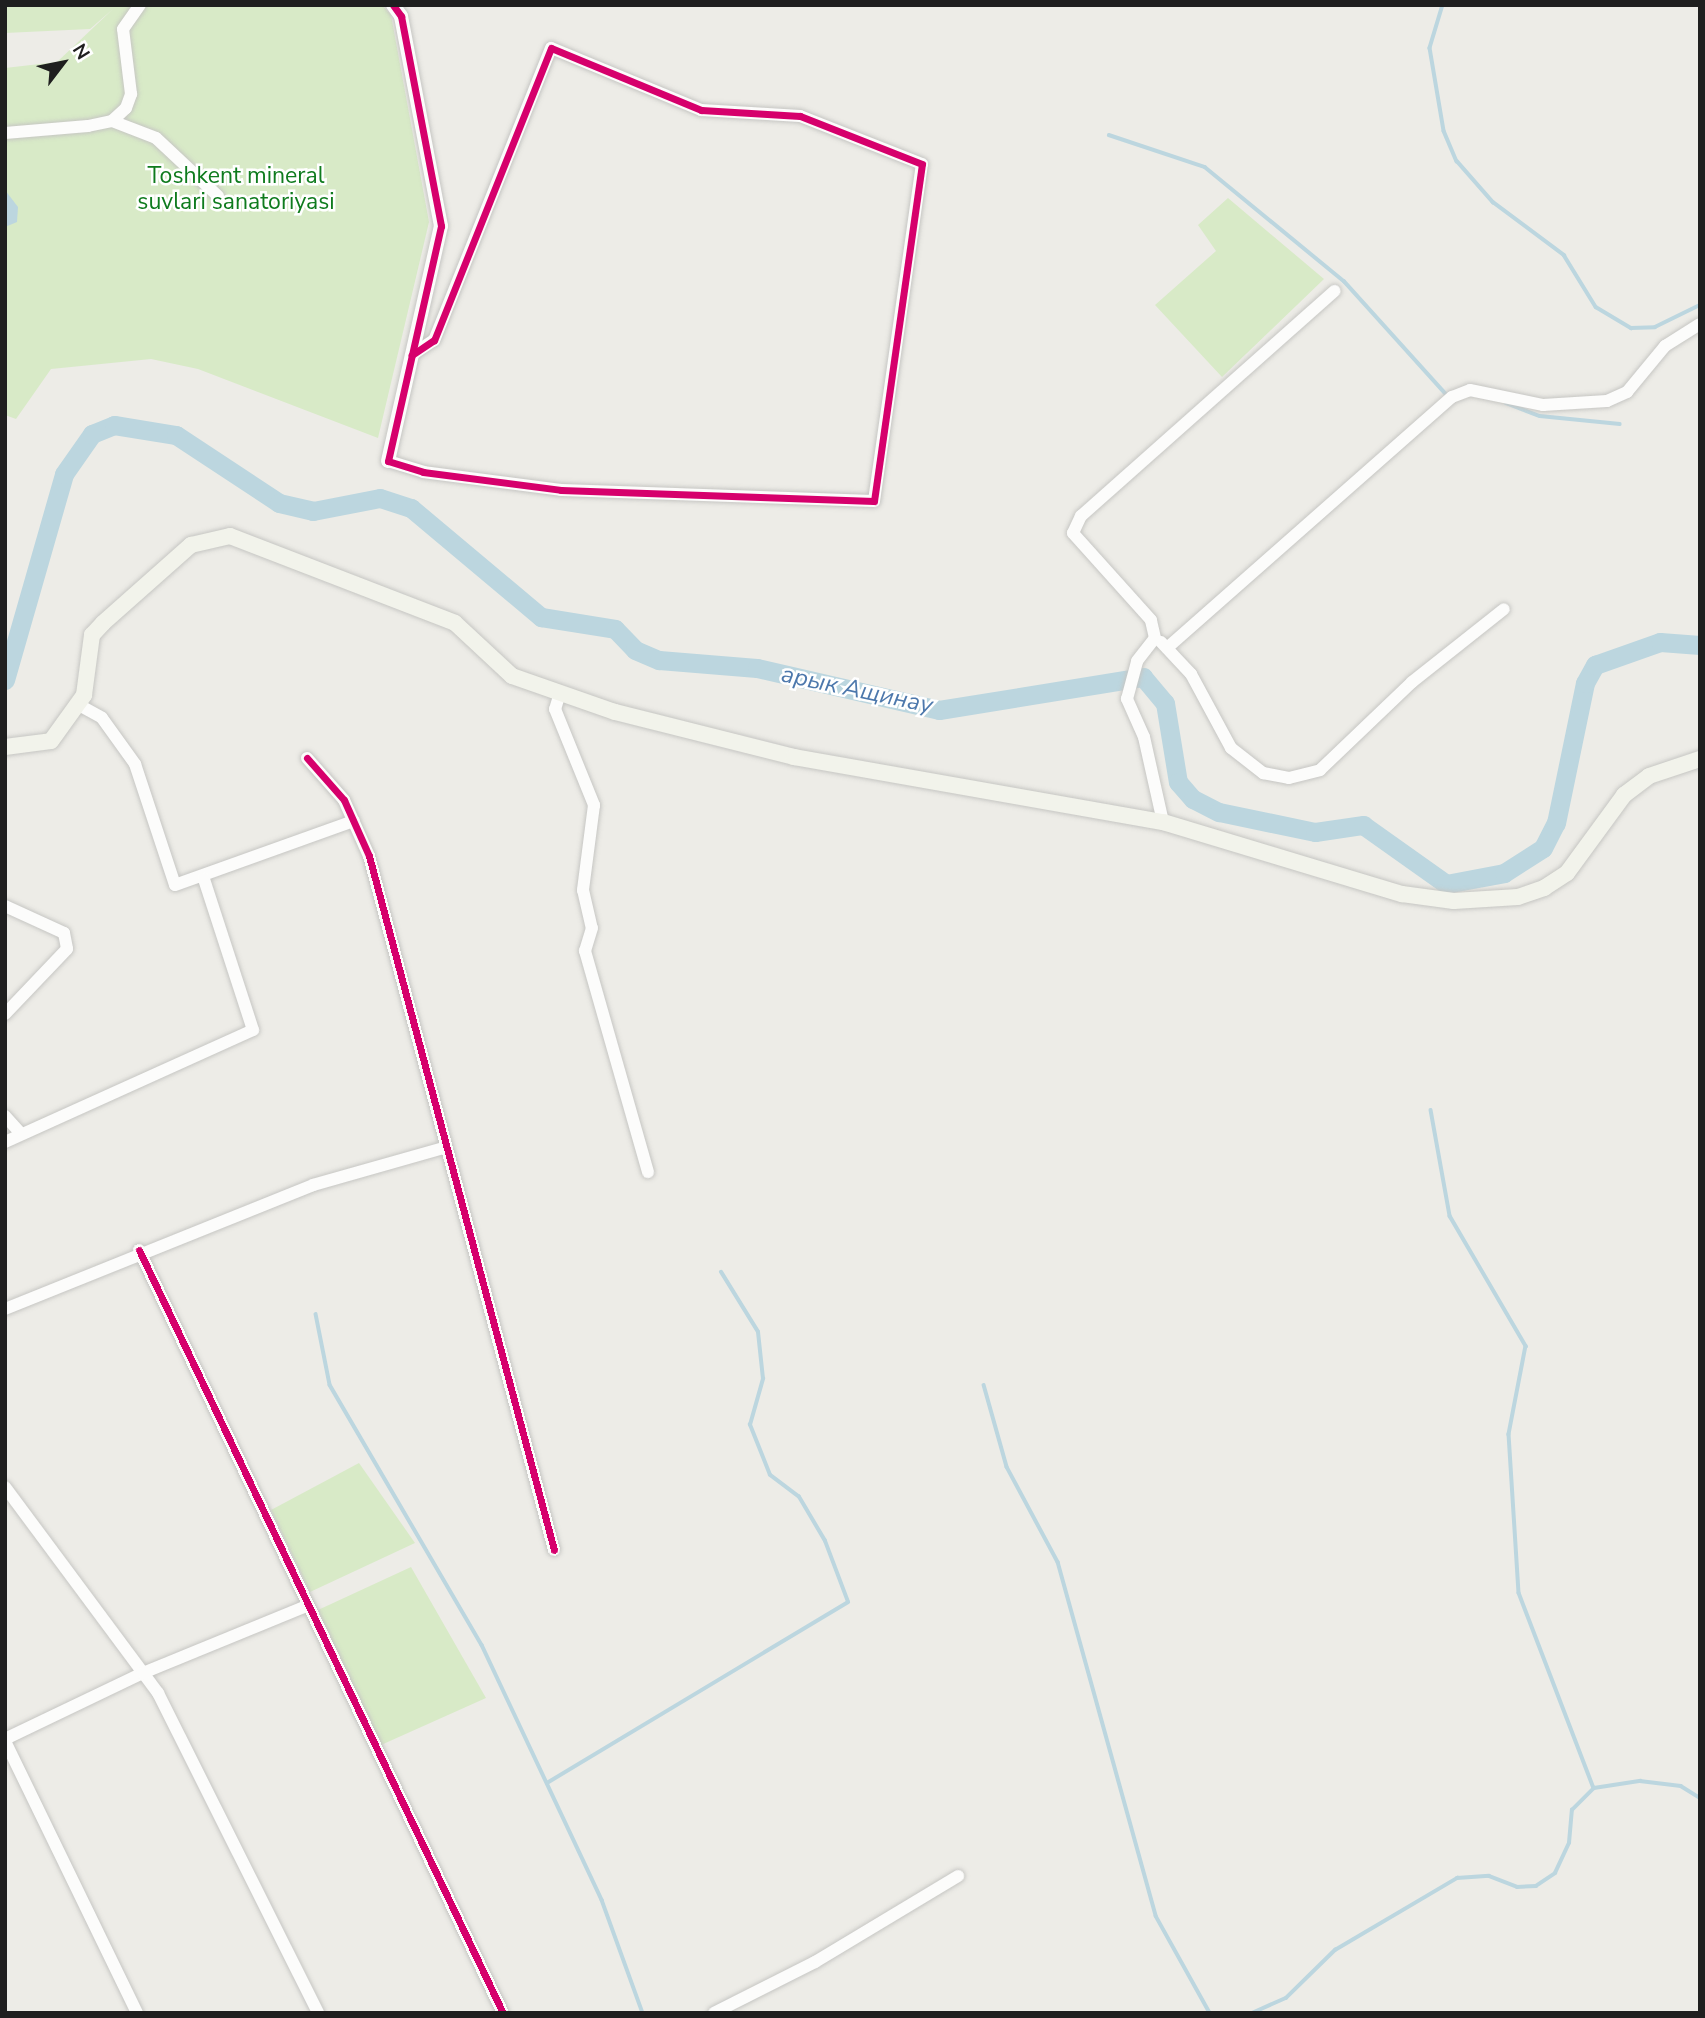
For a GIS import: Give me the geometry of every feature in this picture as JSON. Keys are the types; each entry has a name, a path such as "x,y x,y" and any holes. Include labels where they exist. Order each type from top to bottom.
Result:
{"main road":[{"path":"5,747 51,741 79,705 92,635 191,545 230,536 455,623 512,676 696,736 1163,822 1402,894 1454,901 1518,897 1567,873 1623,795 1649,776 1700,759"}],"street":[{"path":"112,121 131,94 123,29 140,5"},
{"path":"393,5 401,16 441,226 388,461 423,472 561,490 874,502 922,164 800,116 701,110 551,48 434,340 412,355"},
{"path":"5,134 112,121 156,138 218,196"},
{"path":"1334,291 1081,516 1073,533 1082,550 1151,620 1155,638 1191,674 1231,748 1264,773 1289,778 1320,770 1412,682 1504,609"},
{"path":"1167,648 1452,397 1470,390 1543,405 1607,401 1627,392 1665,346 1700,324"},
{"path":"1155,638 1137,661 1127,699 1144,737 1163,822"},
{"path":"560,693 555,709 594,805 583,890 592,928 585,951 648,1172"},
{"path":"79,705 102,718 135,764 175,885 204,878 354,821"},
{"path":"307,758 354,821 555,1550"},
{"path":"5,1142 253,1030 204,878"},
{"path":"5,906 64,933 67,949 5,1014"},
{"path":"5,1116 21,1134"},
{"path":"5,1309 139,1250 313,1185 444,1148"},
{"path":"139,1250 304,1606 503,2013"},
{"path":"5,1487 143,1672 318,2013"},
{"path":"137,2013 5,1740 143,1672 304,1606"},
{"path":"714,2013 815,1962 958,1876"}],"green space":[{"name":"Toshkent mineral suvlari sanatoriyasi","path":"5,5 382,5 391,15 429,222 378,438 198,369 151,359 51,369 16,419 5,415 5,68 57,62 113,9 90,29 5,33"},
{"path":"1228,198 1324,279 1222,377 1155,305 1216,251 1198,225"},
{"path":"359,1463 415,1543 310,1592 271,1510"},
{"path":"411,1567 486,1698 381,1745 318,1610"}],"water":[{"path":"5,190 18,207 17,222 5,227"}],"waterway":[{"path":"1443,5 1430,48 1444,131 1457,161 1493,202 1564,255 1596,307 1631,328 1655,327 1700,305"},
{"path":"1109,135 1205,167 1344,281 1448,396"},
{"path":"1506,403 1540,416 1620,424"},
{"name":"арык Ащинау","path":"5,680 64,474 92,434 114,425 176,435 279,503 313,511 380,498 411,508 541,617 615,629 635,650 659,660 757,668 939,710 1143,677 1165,703 1178,782 1193,799 1219,812 1315,832 1363,825 1446,884 1504,873 1543,848 1556,823 1585,683 1595,665 1660,642 1700,645"},
{"path":"1431,1110 1450,1216 1526,1346 1509,1434 1519,1593 1594,1788"},
{"path":"547,1783 848,1602 825,1541 799,1497 770,1475 750,1425 763,1379 758,1332 721,1272"},
{"path":"316,1314 330,1385 482,1645 602,1900 643,2013"},
{"path":"984,1385 1007,1467 1058,1562 1156,1916 1210,2013"},
{"path":"1252,2013 1286,1998 1335,1950 1457,1878 1489,1876 1517,1887 1536,1886 1555,1873 1569,1843 1572,1810 1594,1788 1640,1781 1681,1786 1700,1798"}],"cycle path":[{"path":"393,5 401,16 441,226 388,461 423,472 561,490 874,501 922,164 800,116 701,110 551,48 434,340 412,355"},
{"path":"307,758 344,800 369,856 554,1550"},
{"path":"139,1250 503,2013"}]}
